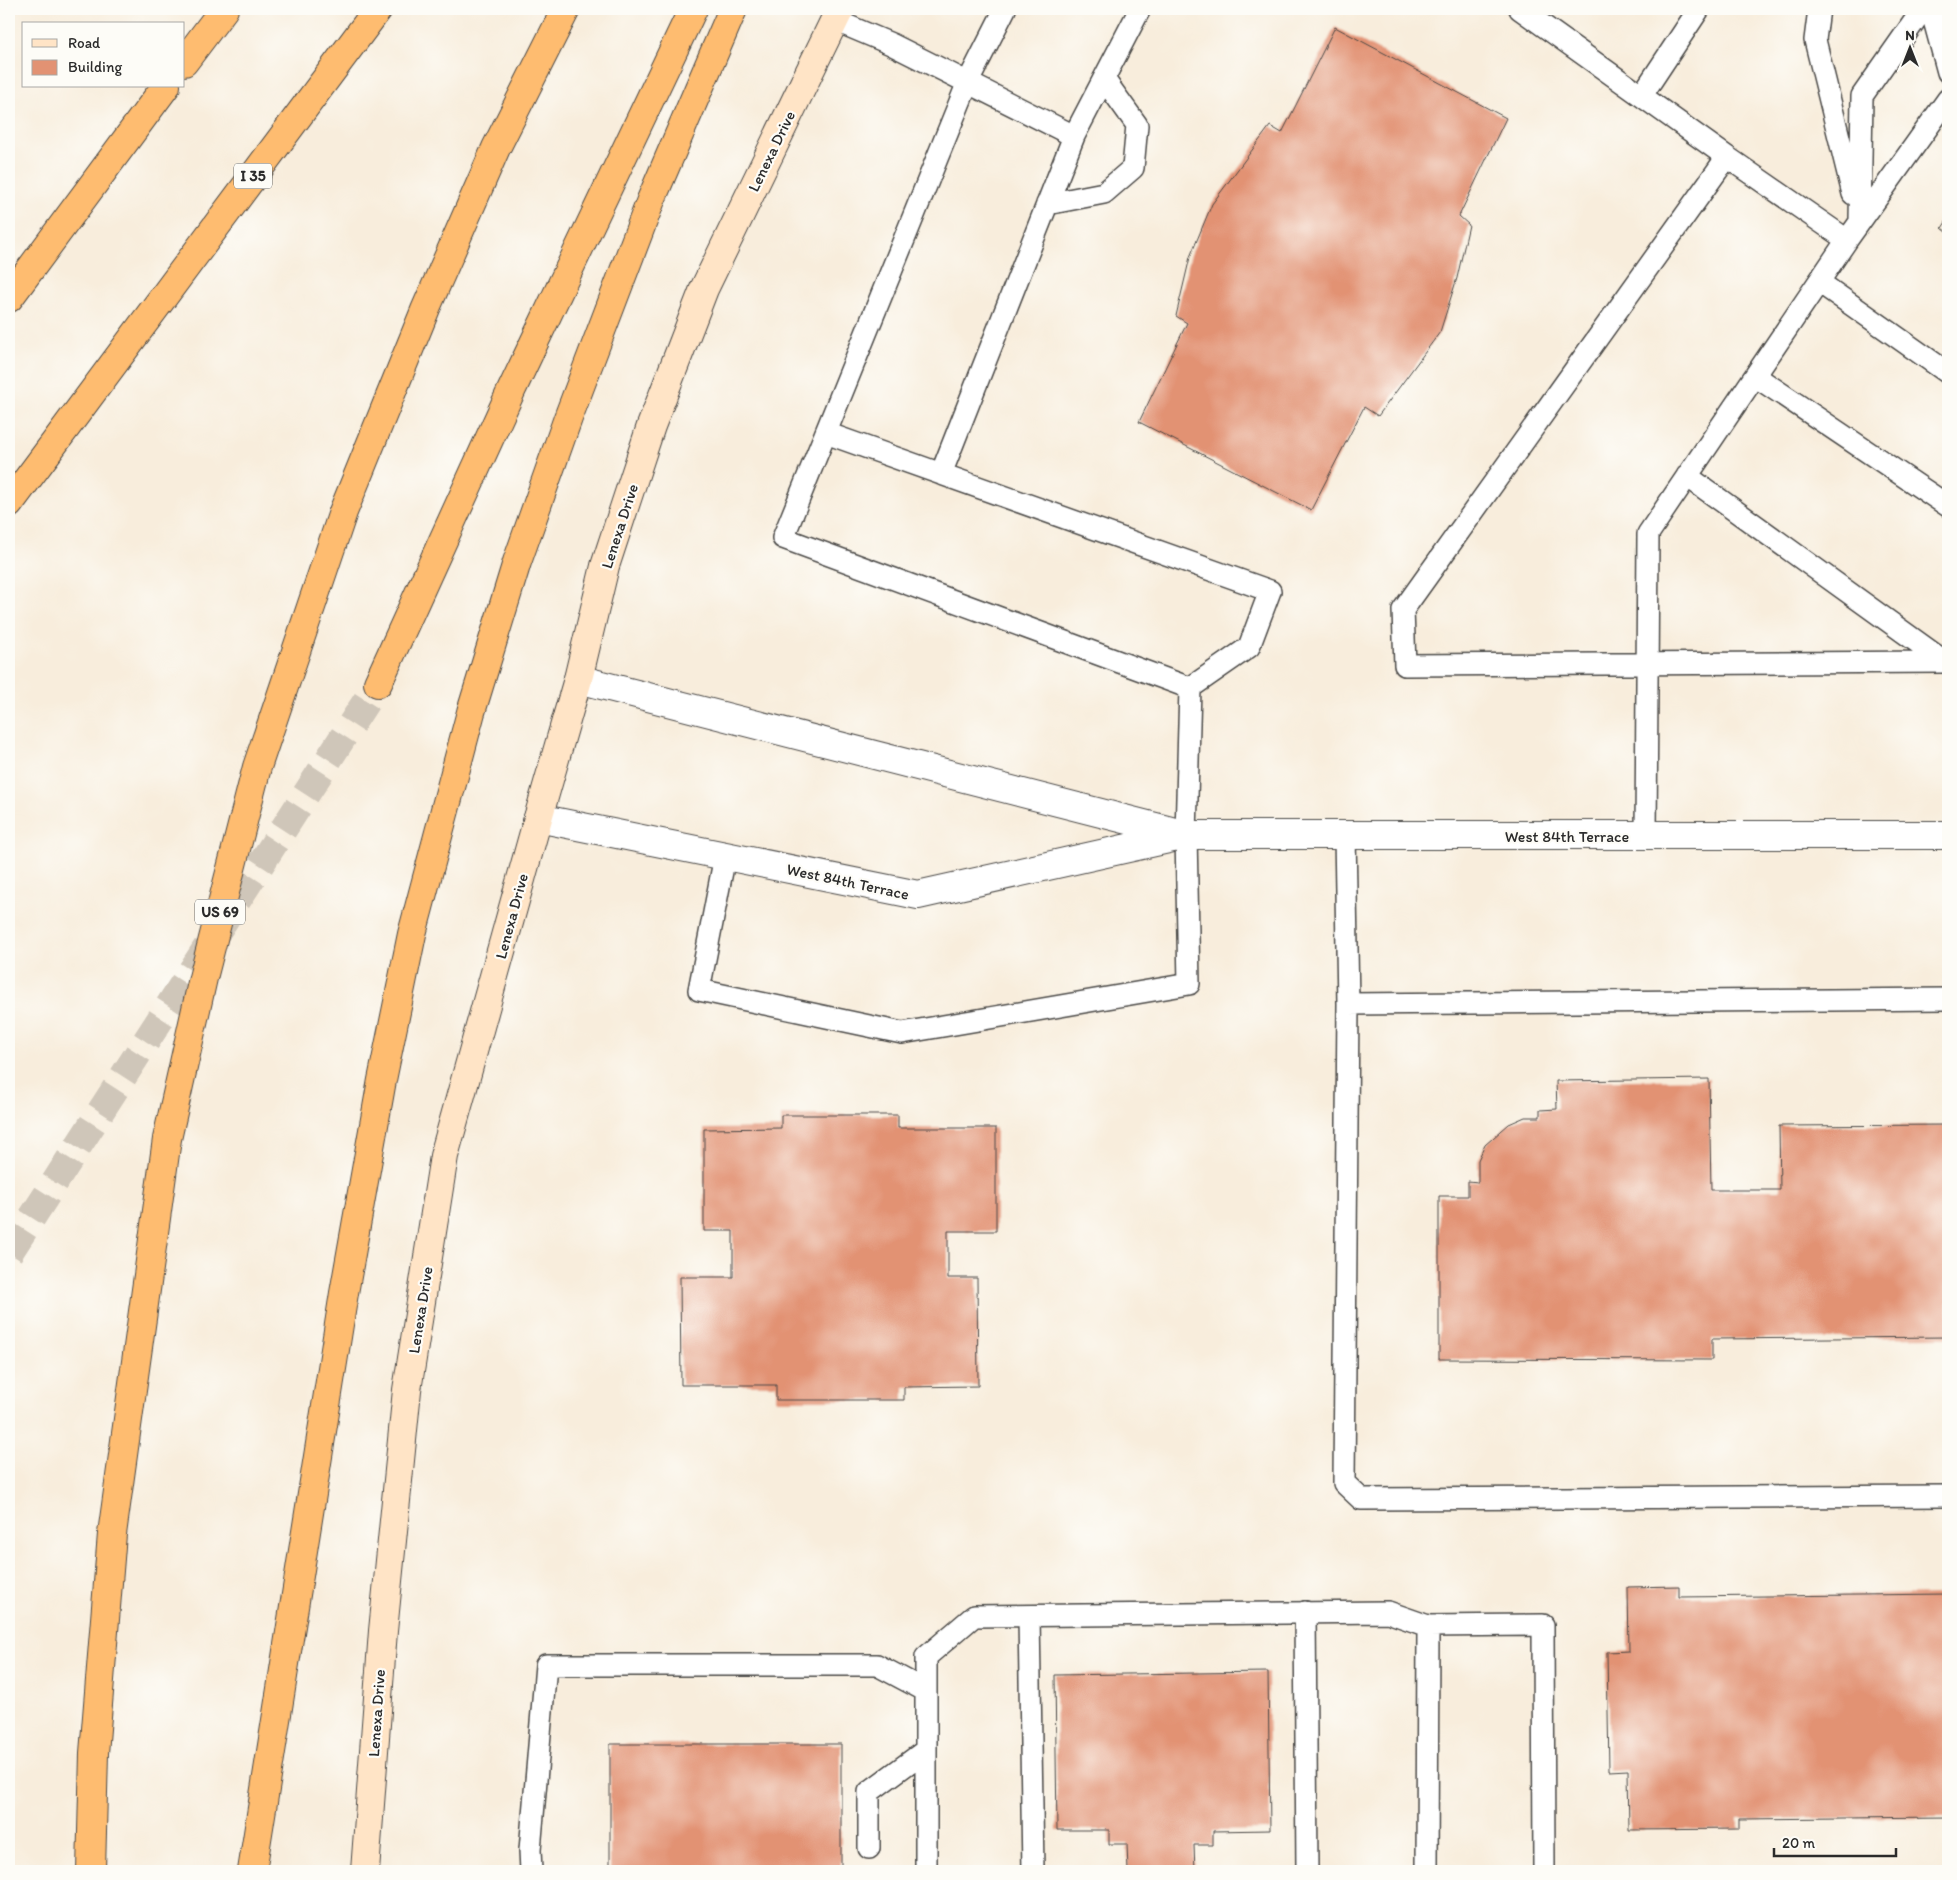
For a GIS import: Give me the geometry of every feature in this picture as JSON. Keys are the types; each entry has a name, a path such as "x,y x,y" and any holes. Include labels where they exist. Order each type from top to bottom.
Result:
{"highway":[{"path":"185,61 224,9"},
{"name":"I 35","path":"9,504 378,9"},
{"name":"US 69","path":"91,1871 94,1753 112,1534 167,1139 203,978 257,766 343,512 426,308 492,157 566,9"},
{"path":"378,683 512,389 693,9"},
{"path":"252,1871 344,1293 382,1080 412,934 471,712 517,562 571,408 651,200 733,9"},
{"path":"9,298 165,88"}],"street":[{"name":"Lenexa Drive","path":"365,1871 383,1631 407,1390 444,1156 578,679 606,566 651,426 704,289 837,15"},
{"name":"West 84th Terrace","path":"578,679 1186,835"},
{"name":"West 84th Terrace","path":"538,818 918,895 1186,835 1948,835"}],"lane":[{"path":"1005,9 968,82 783,538 1190,688"},
{"path":"941,474 1074,136 1140,9"},
{"path":"1520,9 1847,240"},
{"path":"1642,95 1700,9"},
{"path":"1819,9 1815,40 1860,221"},
{"path":"1860,221 1862,96 1923,9"},
{"path":"1931,9 1948,72"},
{"path":"837,15 1074,136"},
{"path":"1047,204 1104,193 1133,168 1138,125 1104,79"},
{"path":"1646,836 1648,534 1860,221 1948,99"},
{"path":"1727,157 1403,610 1405,665 1947,662"},
{"path":"1819,282 1948,373"},
{"path":"1755,376 1948,506"},
{"path":"826,433 1270,591 1249,647 1190,688"},
{"path":"1688,476 1947,662"},
{"path":"725,856 699,990 902,1033 1188,984 1186,835 1190,688"},
{"path":"1345,835 1348,1004 1344,1484 1361,1499 1948,1496"},
{"path":"1348,1004 1948,999"},
{"path":"1305,1612 1307,1871"},
{"path":"926,1871 926,1656 974,1616 1388,1612 1428,1626 1543,1625 1544,1871"},
{"path":"1029,1616 1033,1871"},
{"path":"1427,1871 1428,1626"},
{"path":"531,1871 530,1850 546,1665 877,1665 926,1691"},
{"path":"869,1848 869,1792 926,1750"}],"building":[{"path":"1335,27 1506,118 1459,216 1469,225 1457,278 1440,332 1378,416 1364,407 1311,510 1139,422 1187,323 1176,316 1190,257 1212,204 1270,126 1282,133"},
{"path":"1948,219 1948,233 1942,228"},
{"path":"1709,1079 1711,1190 1780,1190 1779,1126 1948,1125 1948,1337 1712,1339 1712,1360 1439,1359 1439,1196 1468,1196 1468,1181 1478,1182 1478,1160 1485,1145 1509,1124 1525,1117 1540,1117 1540,1110 1557,1109 1556,1081"},
{"path":"781,1115 898,1115 898,1128 996,1128 996,1231 948,1231 948,1278 977,1278 978,1386 904,1387 904,1400 776,1400 776,1385 681,1385 680,1277 733,1277 733,1231 704,1231 704,1129 781,1128"},
{"path":"1679,1586 1679,1597 1948,1594 1948,1817 1739,1819 1739,1829 1629,1830 1628,1770 1609,1771 1607,1652 1629,1651 1628,1587"},
{"path":"1268,1672 1270,1830 1213,1831 1213,1845 1194,1845 1195,1871 1128,1871 1127,1844 1109,1844 1109,1830 1057,1830 1055,1675"},
{"path":"610,1744 841,1744 841,1871 610,1871"}],"tunnel":[{"path":"9,1253 378,683"}]}
